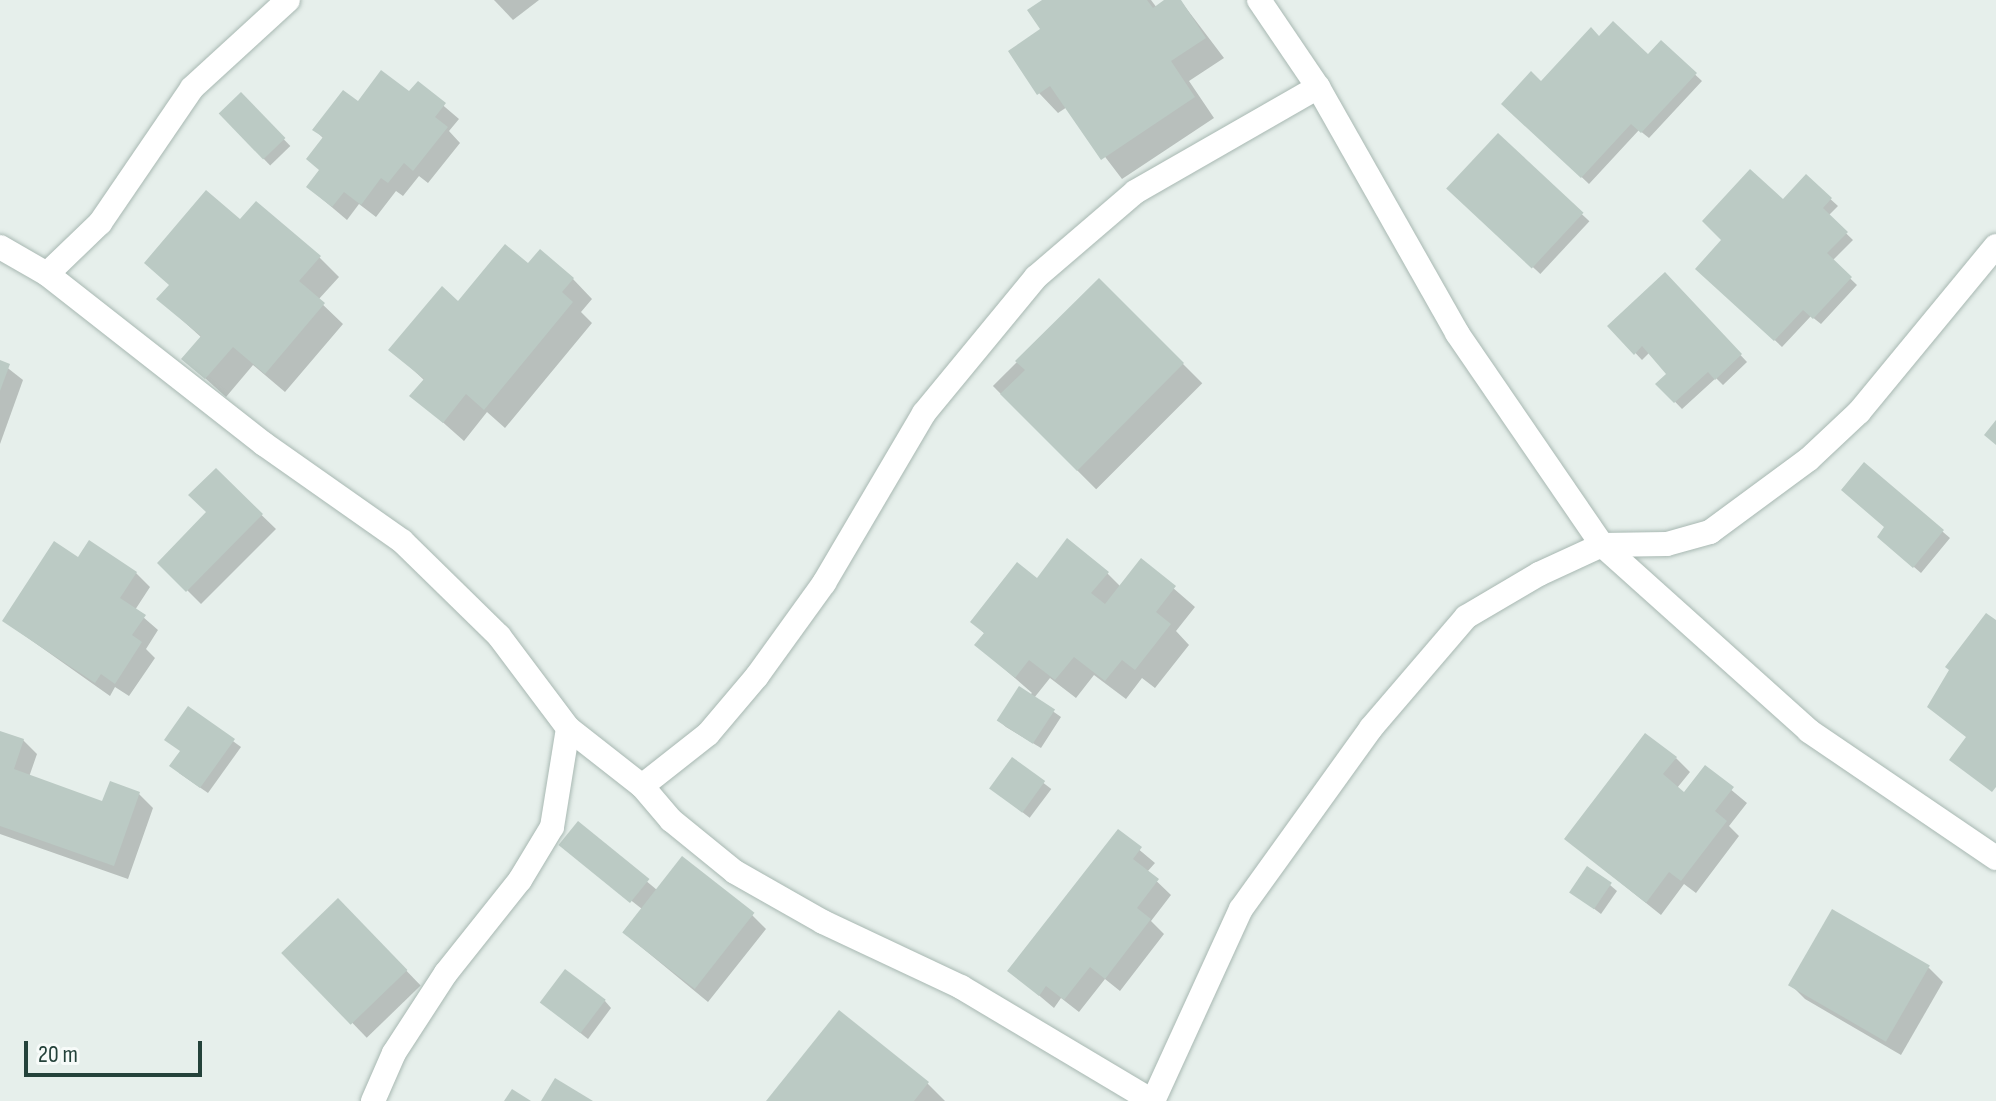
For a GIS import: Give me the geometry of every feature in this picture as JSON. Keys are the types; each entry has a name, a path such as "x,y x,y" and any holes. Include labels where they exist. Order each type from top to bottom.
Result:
{"street":[{"path":"47,274 100,223 192,88 288,0"},
{"path":"1259,0 1318,87 1457,333 1602,545 1809,731 1996,858"},
{"path":"642,786 708,734 757,676 824,583 924,413 1036,277 1135,192 1318,87"},
{"path":"0,247 47,274 264,444 402,541 499,636 568,728 642,786 671,820 735,872 823,922 961,987 1153,1101 1241,909 1371,728 1466,617 1602,545 1667,544 1710,532 1778,482 1859,412 1996,246"},
{"path":"373,1101 394,1053 446,973 520,880 552,827 568,728"}],"building":[{"path":"1042,0 1147,0 1153,8 1164,0 1181,0 1206,38 1171,61 1195,97 1101,160 1050,86 1037,95 1008,51 1040,29 1027,10"},
{"path":"1613,21 1648,54 1661,40 1697,73 1641,133 1631,124 1581,178 1501,104 1531,71 1541,81 1591,27 1599,36"},
{"path":"381,70 409,91 418,81 446,103 435,117 448,127 413,171 404,163 388,183 381,178 361,205 344,192 332,207 306,187 319,170 306,159 323,137 312,130 343,90 358,101"},
{"path":"241,92 285,138 263,160 219,114"},
{"path":"1498,133 1584,213 1532,268 1446,189"},
{"path":"1750,169 1783,199 1806,174 1832,198 1823,208 1848,232 1827,253 1852,277 1813,319 1803,310 1774,341 1695,269 1721,240 1702,221"},
{"path":"206,190 240,219 256,201 321,256 299,281 325,303 265,374 233,347 205,379 181,359 201,336 156,299 169,285 144,263"},
{"path":"505,244 528,263 540,249 574,278 562,292 573,302 484,410 466,394 443,423 409,396 424,379 388,350 442,286 458,301"},
{"path":"1665,272 1742,354 1715,380 1708,372 1674,403 1655,384 1666,374 1642,346 1634,355 1607,326"},
{"path":"1099,278 1184,363 1077,471 1000,394 1025,370 1015,361"},
{"path":"0,360 10,364 0,391"},
{"path":"1996,420 1996,445 1984,435"},
{"path":"1864,462 1944,530 1913,568 1877,537 1884,527 1841,490"},
{"path":"216,468 263,514 186,592 157,563 206,512 188,495"},
{"path":"1067,538 1109,572 1091,593 1105,604 1141,558 1176,586 1156,612 1171,624 1135,670 1122,660 1105,681 1074,657 1055,680 1029,660 1015,678 974,645 984,633 970,622 1017,562 1037,578"},
{"path":"89,540 137,572 120,598 146,615 132,635 142,642 115,684 101,674 95,683 2,621 54,541 78,557"},
{"path":"1986,613 1996,620 1996,787 1992,792 1949,760 1966,737 1927,707 1949,670 1945,667"},
{"path":"1019,686 1055,709 1033,744 997,720"},
{"path":"188,706 235,739 200,788 169,766 180,751 164,740"},
{"path":"0,731 24,739 14,769 102,801 110,781 140,792 114,866 0,826"},
{"path":"1645,733 1677,757 1663,774 1684,792 1705,765 1734,787 1715,811 1727,821 1681,881 1669,872 1646,903 1564,839"},
{"path":"1012,757 1045,781 1022,813 989,789"},
{"path":"578,821 649,879 630,903 558,845"},
{"path":"1118,829 1142,847 1133,859 1159,879 1137,908 1151,919 1105,979 1090,967 1064,1000 1046,986 1039,996 1007,971"},
{"path":"682,856 754,913 695,989 622,932"},
{"path":"1587,866 1612,883 1594,909 1569,893"},
{"path":"338,898 407,970 351,1025 281,953"},
{"path":"1832,909 1930,966 1886,1042 1788,985"},
{"path":"565,969 606,1000 580,1033 540,1003"},
{"path":"839,1010 929,1082 914,1101 766,1101"},
{"path":"555,1078 593,1101 541,1101"},
{"path":"512,1089 531,1101 504,1101"}]}
